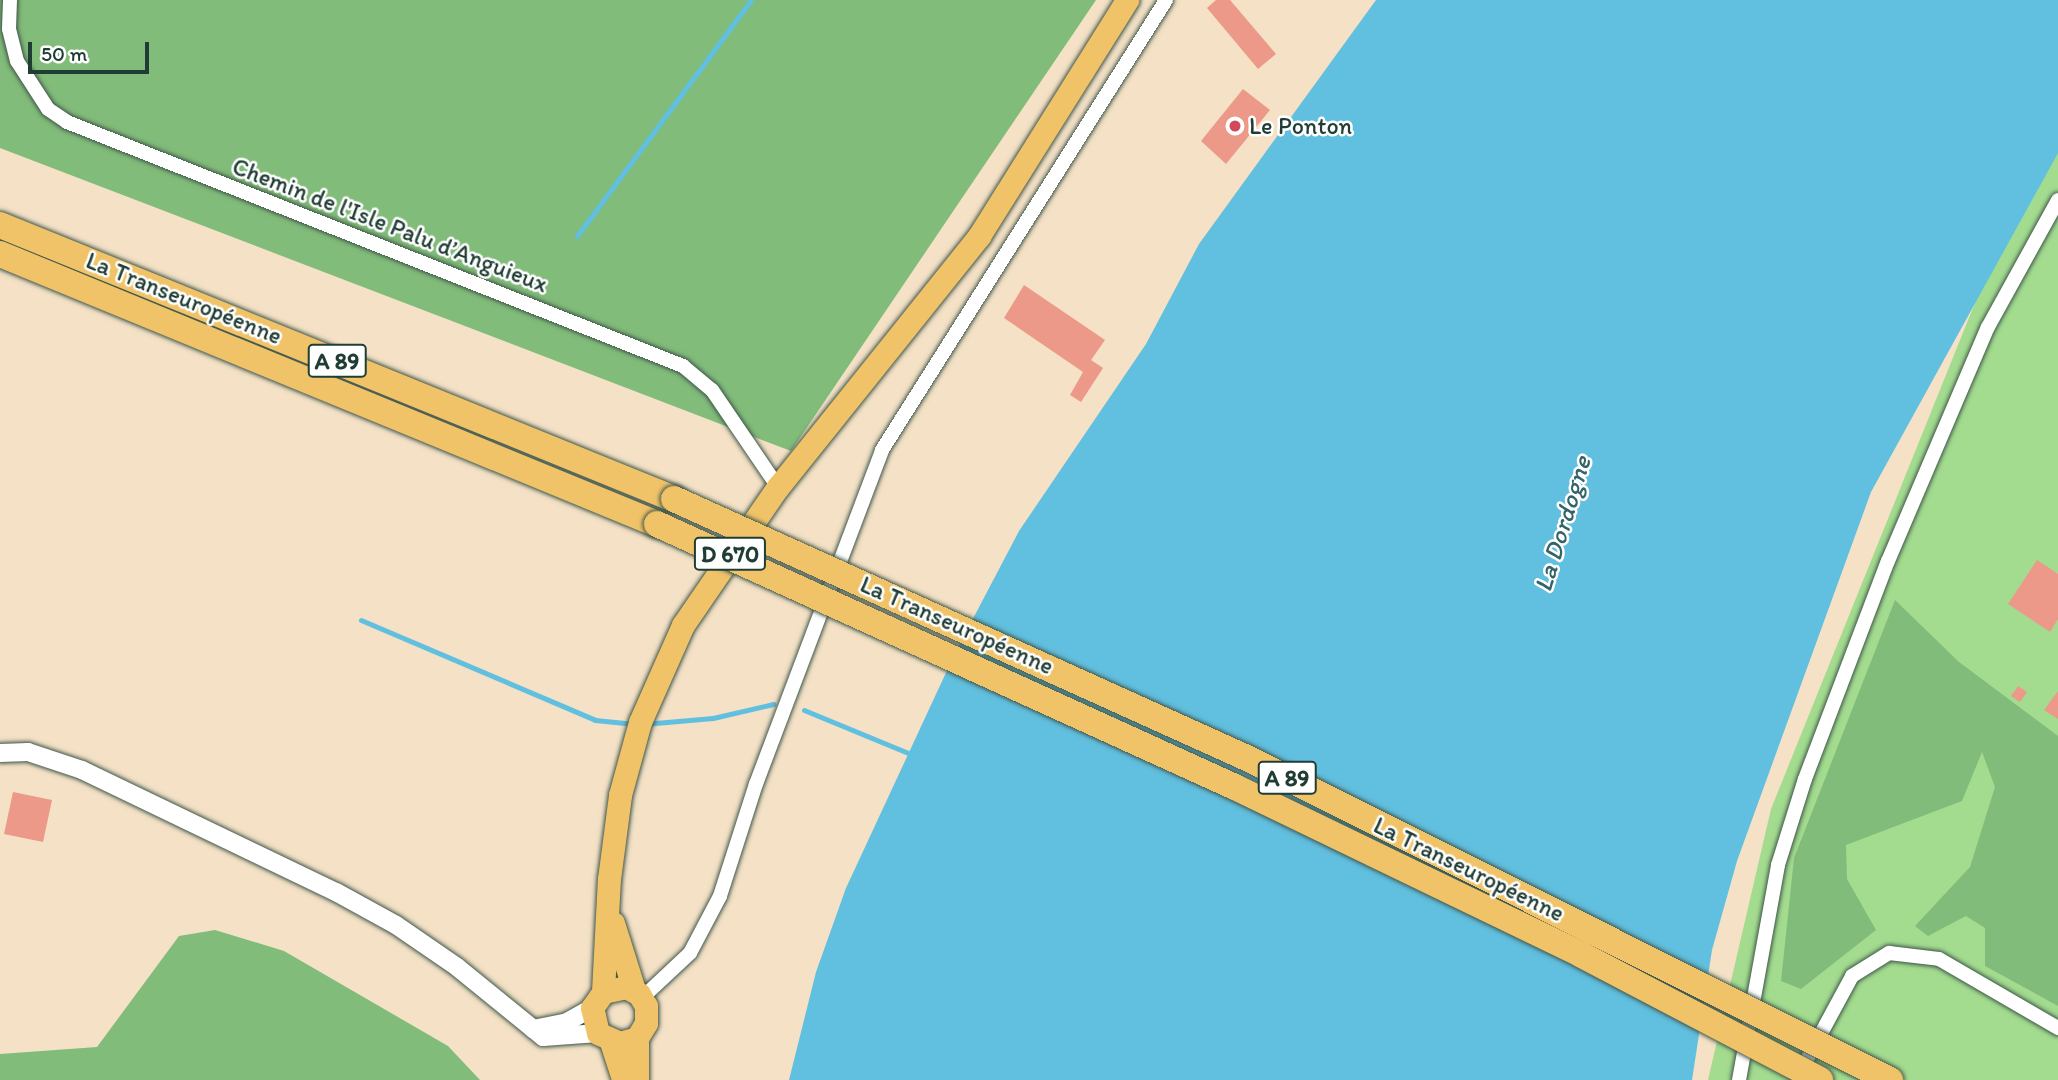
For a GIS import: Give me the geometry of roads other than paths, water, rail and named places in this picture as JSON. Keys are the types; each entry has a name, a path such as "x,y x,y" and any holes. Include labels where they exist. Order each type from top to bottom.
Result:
{"highway":[{"name":"La Transeuropéenne","path":"0,225 674,499 1249,759 1890,1080"},
{"name":"La Transeuropéenne","path":"0,254 657,524 1236,786 1582,955 1820,1080"}],"main road":[{"name":"D 670","path":"597,1000 609,913 610,867 620,794 656,682 715,575 778,487 934,292 1017,178 1127,0"},
{"name":"D 670","path":"609,913 638,994"},
{"path":"623,1080 605,1038 597,1000 618,987 638,994 648,1015 637,1038 637,1080"},
{"path":"605,1038 637,1038"}],"street":[{"name":"Chemin de l'Isle Palu d’Anguieux","path":"10,0 9,29 17,61 48,108 67,122 683,366 712,390 778,487"},
{"path":"638,994 690,953 720,896 756,784 882,450 1166,0"},
{"path":"1739,1080 1779,865 1805,779 1888,561 1988,327 2058,200"},
{"path":"0,753 28,752 82,770 336,892 396,925 457,967 533,1029 552,1038 605,1038"},
{"path":"1796,1080 1852,976 1889,953 1940,959 2058,1028"},
{"path":"533,1029 565,1023 597,1000"}],"water":[{"name":"La Dordogne","path":"1376,0 2058,0 2058,153 1871,492 1737,861 1712,950 1692,1080 789,1080 816,972 846,888 957,649 1019,531 1146,344 1199,244"}],"waterway":[{"path":"577,236 751,0"},
{"path":"361,620 595,720 635,724"},
{"path":"644,724 713,718 773,704"},
{"path":"804,710 911,754"}],"place":[{"name":"Le Ponton","path":"1235,126"}]}
